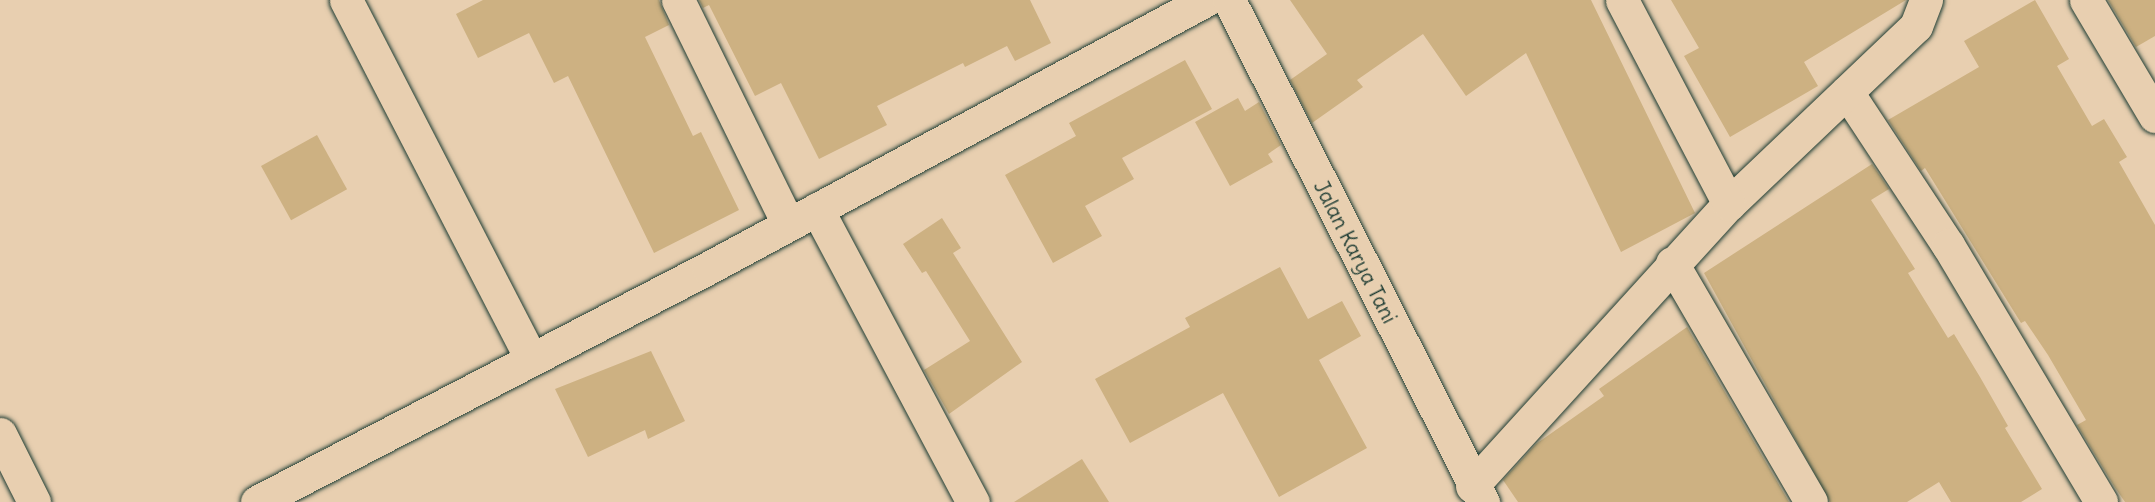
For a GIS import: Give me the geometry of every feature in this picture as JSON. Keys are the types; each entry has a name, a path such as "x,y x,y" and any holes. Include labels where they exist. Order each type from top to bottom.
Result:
{"street":[{"path":"346,0 531,358"},
{"path":"678,0 788,224"},
{"path":"257,502 788,224 1206,0"},
{"name":"Jalan Karya Tani","path":"1229,0 1478,494"},
{"path":"1622,0 1729,204"},
{"path":"1478,494 1672,263 1729,204 1916,26 1926,0"},
{"path":"2086,0 2155,116"},
{"path":"1847,92 1948,245 2101,502"},
{"path":"817,208 973,502"},
{"path":"1672,263 1811,502"},
{"path":"0,434 34,502"}],"building":[{"path":"483,0 659,0 669,25 645,37 693,136 701,132 739,210 654,253 568,76 554,83 529,33 478,58 456,14"},
{"path":"699,0 1030,0 1051,43 1015,61 1007,46 965,67 963,63 877,106 887,125 819,159 781,83 755,96 709,5 703,8"},
{"path":"1290,0 1591,0 1695,213 1621,252 1526,53 1466,96 1423,34 1357,80 1363,87 1312,123 1290,80 1327,54"},
{"path":"1671,0 1906,0 1804,62 1818,86 1730,137 1684,56 1699,48"},
{"path":"2035,0 2069,59 2057,66 2092,126 2104,119 2127,157 2119,162 2155,225 2155,502 2125,502 2077,425 2086,420 2048,355 2025,321 2021,323 1925,168 1921,171 1888,120 1979,67 1964,41"},
{"path":"2108,0 2155,0 2155,36 2136,47"},
{"path":"1185,60 1212,109 1122,158 1134,179 1085,206 1102,236 1053,263 1005,175 1076,136 1069,123"},
{"path":"1238,98 1245,111 1259,102 1281,145 1268,154 1273,162 1230,186 1195,122"},
{"path":"317,135 347,189 291,220 261,166"},
{"path":"1872,164 1889,189 1871,200 1915,269 1908,273 1948,338 1954,334 2008,426 2005,428 2042,489 2021,502 1951,502 1939,482 1907,502 1830,502 1704,273"},
{"path":"942,218 961,248 953,253 1022,362 949,414 924,370 970,341 926,271 922,273 903,244"},
{"path":"1280,267 1308,319 1342,301 1361,336 1319,360 1367,448 1279,497 1223,393 1130,443 1095,379 1190,327 1185,318"},
{"path":"1687,327 1789,502 1518,502 1503,480 1536,444 1604,396 1599,389"},
{"path":"651,351 685,421 648,439 645,430 588,457 555,389"},
{"path":"1082,459 1109,502 1014,502"}]}
